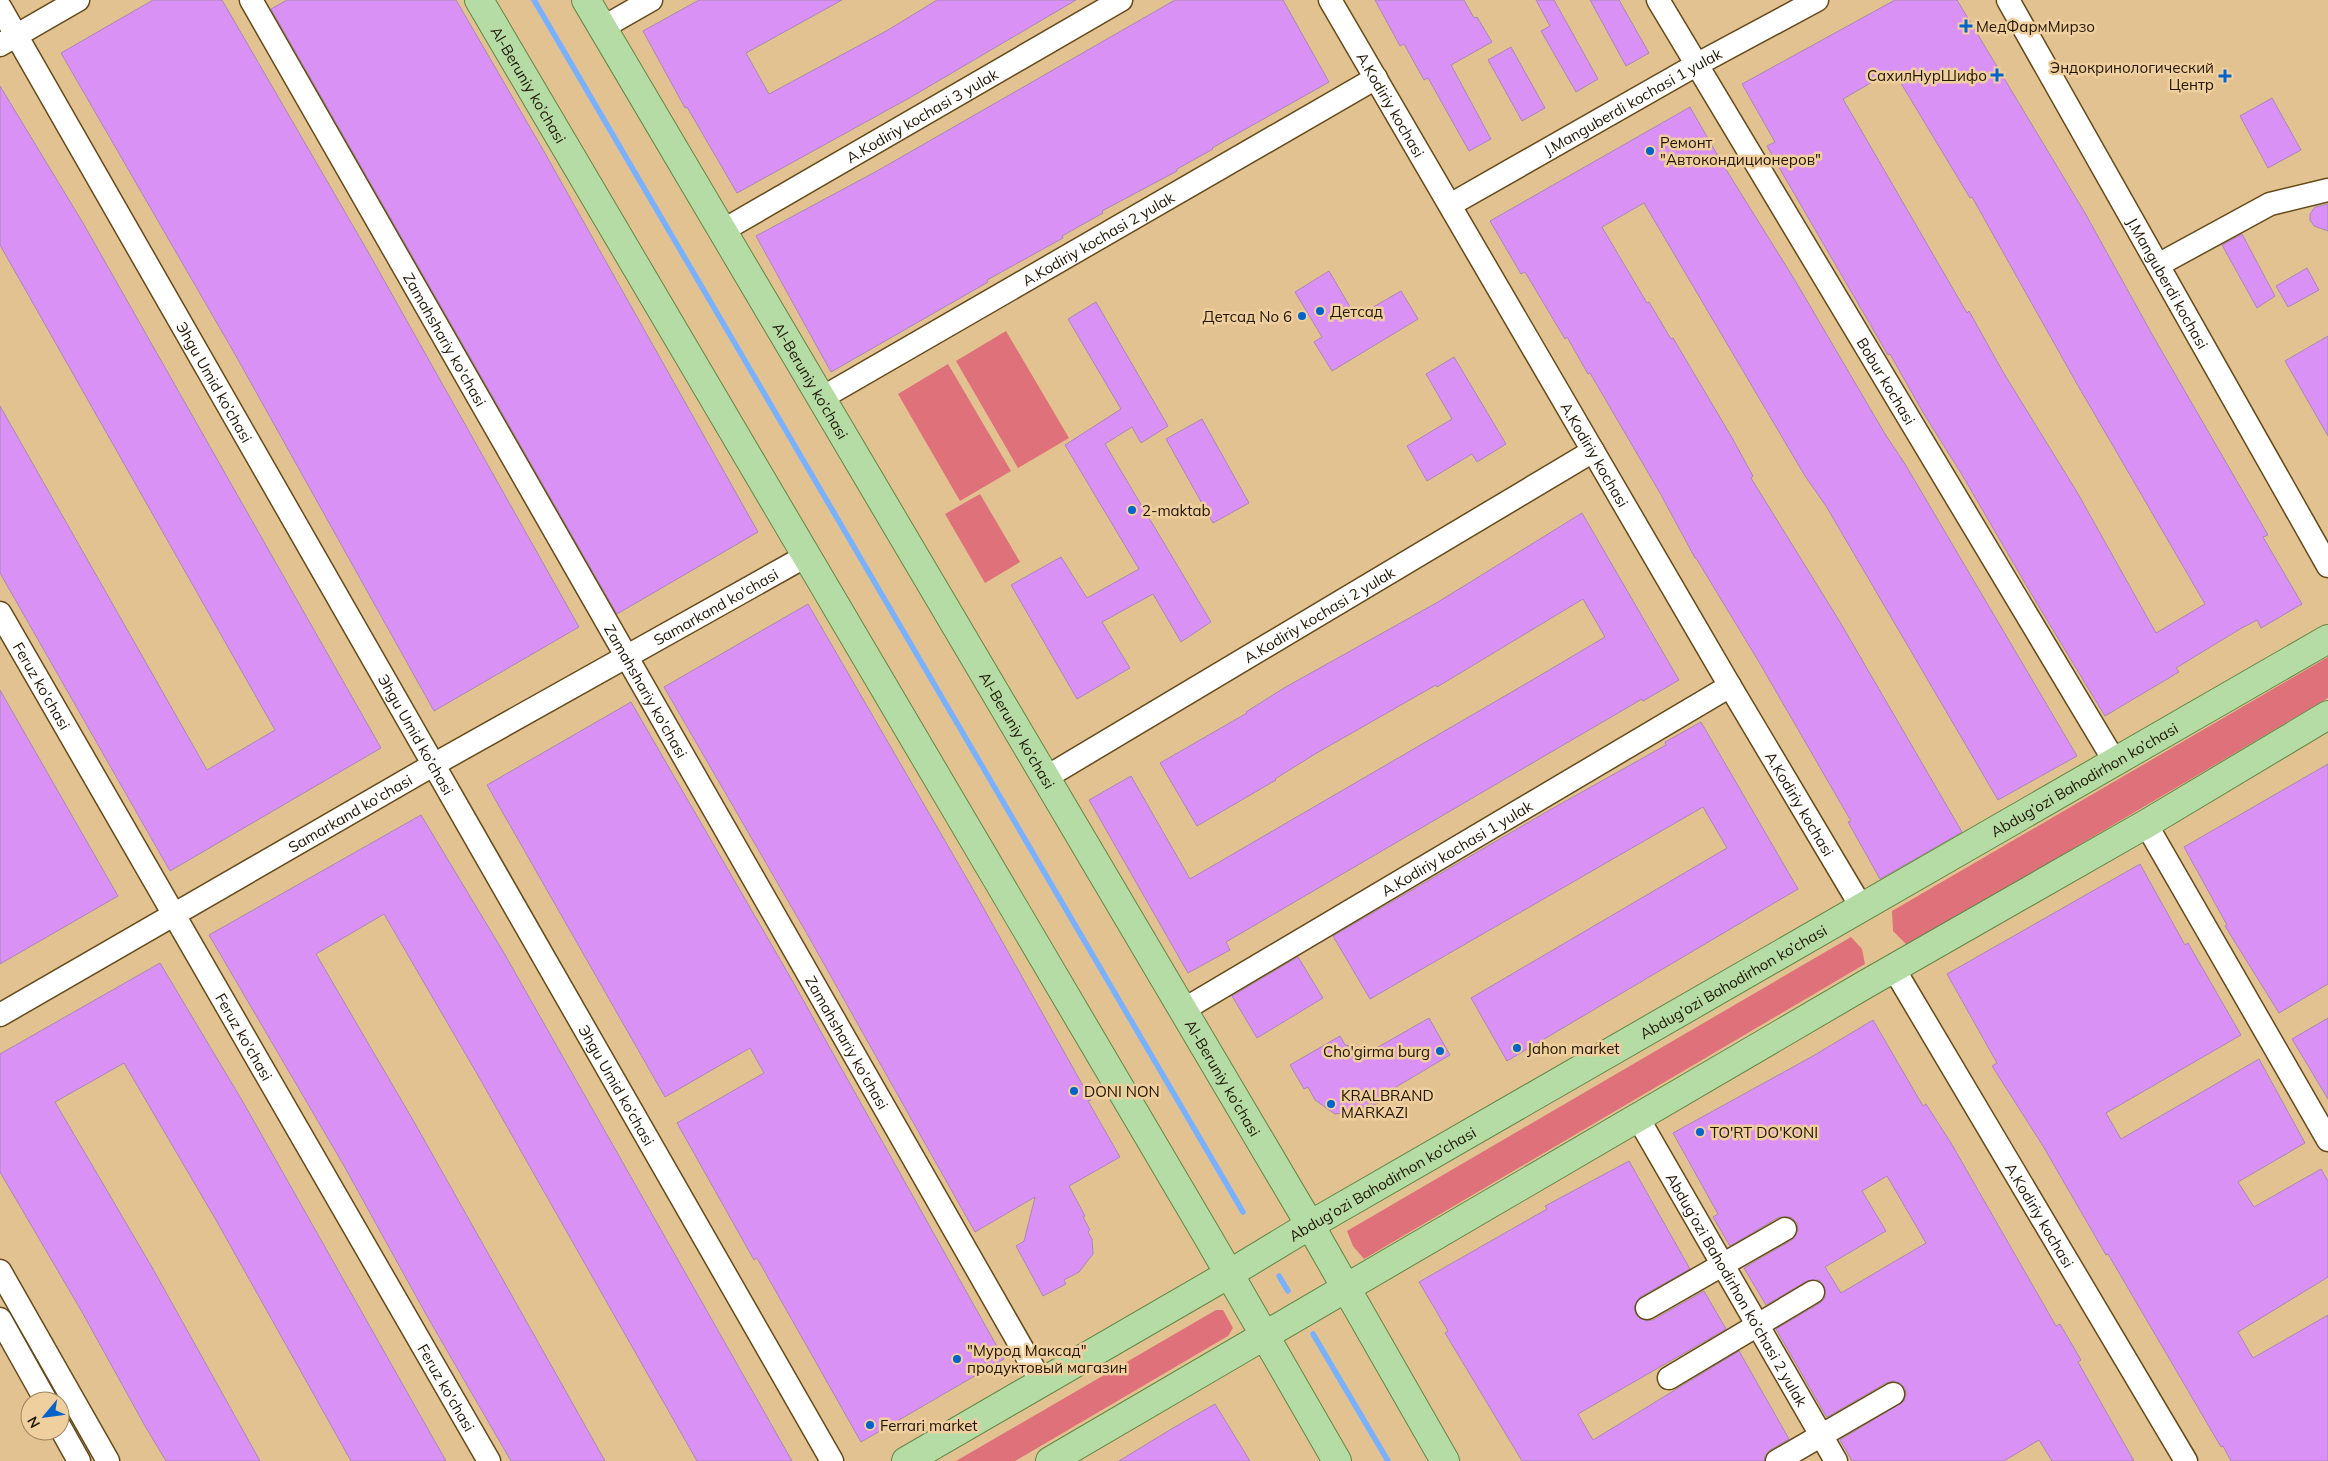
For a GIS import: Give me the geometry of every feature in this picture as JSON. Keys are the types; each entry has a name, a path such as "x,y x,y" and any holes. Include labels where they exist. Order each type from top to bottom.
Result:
{"main road":[{"name":"Al-Beruniy ko’chasi","path":"479,0 1229,1274 1337,1461"},
{"name":"Al-Beruniy ko’chasi","path":"586,0 820,399 1310,1225 1445,1461"},
{"name":"Abdug’ozi Bahodirhon ko’chasi","path":"906,1461 1310,1225 2328,639"},
{"path":"1050,1461 2146,824 2328,716"}],"street":[{"path":"8,40 78,0"},
{"name":"Zamahshariy ko'chasi","path":"251,0 1042,1383"},
{"path":"602,28 651,0"},
{"name":"A.Kodiriy kochasi 3 yulak","path":"722,231 1121,0"},
{"name":"A.Kodiriy kochasi","path":"1330,0 1730,686 1862,908"},
{"name":"Bobur kochasi","path":"1658,0 2114,762"},
{"name":"J.Manguberdi kochasi 1 yulak","path":"1450,205 1696,65 1817,0"},
{"name":"J.Manguberdi kochasi","path":"2008,0 2328,566"},
{"name":"Эhgu Umid ko’chasi","path":"0,7 8,40 434,765 832,1461"},
{"name":"A.Kodiriy kochasi 2 yulak","path":"820,399 1376,78"},
{"path":"2158,264 2270,204 2328,190"},
{"name":"A.Kodiriy kochasi 2 yulak","path":"1045,778 1593,451"},
{"name":"Samarkand ko'chasi","path":"0,1015 434,765 806,556"},
{"name":"Feruz ko'chasi","path":"0,613 175,913 489,1461"},
{"name":"A.Kodiriy kochasi 1 yulak","path":"1183,1010 1730,686"},
{"path":"2146,824 2328,1140"},
{"name":"A.Kodiriy kochasi","path":"1894,969 2186,1461"},
{"name":"Abdug’ozi Bahodirhon ko’chasi 2 yulak","path":"1638,1118 1836,1461"},
{"path":"1647,1308 1785,1229"},
{"path":"0,1271 108,1461"},
{"path":"1669,1378 1814,1292"},
{"path":"0,1319 40,1391"},
{"path":"1776,1461 1893,1394"},
{"path":"68,1441 79,1461"}],"shaded area":[{"path":"1006,331 1069,438 1018,468 956,361"},
{"path":"948,364 1011,471 960,501 898,394"},
{"path":"980,494 1020,562 985,583 945,514"},
{"path":"2328,657 2328,698 1908,946 1893,931 1892,911"},
{"path":"1851,937 1862,949 1865,964 1364,1259 1353,1246 1347,1231"},
{"path":"1216,1310 1223,1310 1233,1328 1228,1336 1015,1461 956,1461"}],"building":[{"path":"153,0 222,0 367,250 579,627 434,711 236,356 61,53"},
{"path":"287,0 456,0 546,155 758,532 617,614 271,9"},
{"path":"699,0 842,0 746,53 769,94 888,30 937,0 1076,0 911,97 737,193 687,107 685,108 643,31"},
{"path":"1175,0 1283,0 1329,82 1212,148 1177,169 1177,171 1102,211 1103,213 1062,236 1063,238 987,280 988,282 831,372 756,236 877,171"},
{"path":"1375,0 1464,0 1474,18 1477,17 1492,42 1451,65 1491,139 1469,151 1428,78 1424,80 1404,44 1400,46"},
{"path":"1536,0 1554,0 1598,79 1576,92 1541,31 1550,26"},
{"path":"1590,0 1619,0 1649,53 1626,66"},
{"path":"1895,0 1957,0 2085,213 2153,336 2268,535 2263,537 2302,604 2261,628 2257,620 2240,629 2176,668 2179,672 2105,716 1890,354 1888,355 1784,176 1767,146 1775,142 1742,84","holes":["1893,70 1970,198 1972,197 2077,384 2205,604 2156,633 2077,492 2003,372 1969,311 1967,313 1843,99"]},
{"path":"1511,47 1545,108 1522,121 1488,60"},
{"path":"0,86 83,223 381,748 170,871 0,573 0,406 207,770 275,730 0,245"},
{"path":"2272,98 2301,150 2268,168 2240,116"},
{"path":"1690,107 1885,434 1905,464 2077,756 1998,800 1826,506 1805,476 1644,203 1602,227 1647,303 1649,302 1671,339 1673,338 1731,436 1753,476 1751,478 1840,622 1962,832 1880,879 1848,822 1851,821 1759,662 1695,558 1660,493 1590,373 1588,374 1567,337 1565,339 1525,272 1521,274 1490,221"},
{"path":"2328,204 2328,231 2314,226 2310,220 2310,214 2315,207"},
{"path":"2242,234 2275,296 2257,308 2222,245"},
{"path":"2307,268 2319,290 2288,307 2276,286"},
{"path":"1329,271 1356,317 1401,291 1418,319 1332,371 1314,342 1322,337 1295,292"},
{"path":"1096,302 1168,426 1141,443 1132,427 1105,444 1211,622 1181,642 1153,594 1102,622 1130,668 1077,699 1011,585 1061,557 1087,598 1139,569 1065,445 1121,409 1068,319"},
{"path":"2328,336 2328,436 2285,361"},
{"path":"1454,357 1506,444 1477,462 1472,454 1427,481 1407,446 1452,419 1426,374"},
{"path":"1202,419 1249,503 1213,523 1166,439"},
{"path":"1582,513 1679,680 1643,701 1642,699 1226,942 1230,950 1188,973 1089,800 1131,776 1190,879 1534,679 1605,637 1583,599 1437,687 1436,685 1315,754 1276,780 1197,826 1160,763 1247,713 1284,688 1438,602"},
{"path":"808,604 970,884 1091,1100 1088,1101 1120,1157 1069,1186 1085,1216 1083,1217 1090,1230 1088,1232 1092,1239 1093,1254 1079,1272 1064,1280 1066,1284 1043,1296 1016,1246 1024,1241 1035,1197 975,1232 806,932 664,687"},
{"path":"0,690 118,896 0,964"},
{"path":"631,702 793,982 1004,1359 861,1442 757,1258 754,1260 677,1123 764,1073 750,1048 665,1097 487,785"},
{"path":"1701,722 1798,889 1507,1061 1471,998 1727,848 1703,807 1370,999 1333,936 1666,745 1665,742"},
{"path":"2328,764 2328,984 2279,1013 2225,926 2227,925 2184,847"},
{"path":"421,815 504,953 792,1461 697,1461 384,914 316,954 413,1120 605,1461 511,1461 427,1316 343,1164 209,935"},
{"path":"2140,864 2185,945 2188,943 2241,1035 2106,1113 2121,1139 2259,1059 2305,1143 2238,1182 2254,1207 2321,1169 2328,1181 2328,1277 2238,1332 2253,1358 2328,1315 2328,1461 2231,1461 2108,1254 2106,1255 2043,1146 1992,1066 1997,1063 1947,974"},
{"path":"1298,957 1323,998 1257,1038 1232,996"},
{"path":"160,963 243,1102 446,1461 351,1461 216,1220 124,1063 55,1102 153,1269 260,1461 166,1461 145,1426 82,1312 0,1172 0,1054"},
{"path":"1429,1018 1450,1055 1396,1087 1398,1091 1373,1106 1371,1103 1357,1111 1335,1114 1315,1100 1308,1087 1304,1089 1290,1065 1340,1036 1345,1045 1373,1050"},
{"path":"2328,1018 2328,1099 2292,1039"},
{"path":"1873,1020 1923,1106 1926,1104 1951,1143 2056,1326 2060,1324 2081,1360 2078,1362 2134,1461 2052,1461 2039,1440 2004,1461 1852,1461 1840,1440 1904,1401 1905,1388 1900,1383 1893,1381 1886,1383 1826,1416 1776,1329 1820,1303 1825,1298 1824,1286 1819,1280 1807,1281 1766,1305 1744,1268 1792,1240 1798,1230 1797,1223 1791,1217 1779,1217 1730,1246 1713,1217 1718,1214 1673,1133 1813,1056","holes":["1887,1176 1926,1243 1841,1293 1825,1267 1886,1231 1862,1191"]},
{"path":"1629,1161 1690,1269 1640,1297 1634,1307 1636,1315 1646,1321 1653,1320 1704,1291 1726,1329 1578,1414 1593,1440 1739,1351 1789,1439 1770,1450 1765,1455 1764,1461 1522,1461 1445,1333 1448,1331 1419,1282 1547,1209 1545,1206"},
{"path":"1215,1404 1250,1461 1119,1461 1173,1428"}],"waterway":[{"path":"534,0 1243,1212"},
{"path":"1279,1276 1288,1291"},
{"path":"1313,1334 1388,1461"}],"place":[{"name":"МедФармМирзо","path":"1966,26"},
{"name":"СахилНурШифо","path":"1997,75"},
{"name":"Эндокринологический Центр","path":"2225,76"},
{"name":"Ремонт \"Автокондиционеров\"","path":"1650,151"},
{"name":"Детсад","path":"1320,311"},
{"name":"Детсад No 6","path":"1302,316"},
{"name":"2-maktab","path":"1132,510"},
{"name":"Jahon market","path":"1517,1048"},
{"name":"Cho'girma burg","path":"1440,1051"},
{"name":"DONI NON","path":"1074,1091"},
{"name":"KRALBRAND MARKAZI","path":"1331,1104"},
{"name":"TO'RT DO'KONI","path":"1700,1132"},
{"name":"\"Мурод Максад\" продуктовый магазин","path":"957,1359"},
{"name":"Ferrari market","path":"870,1425"}]}
